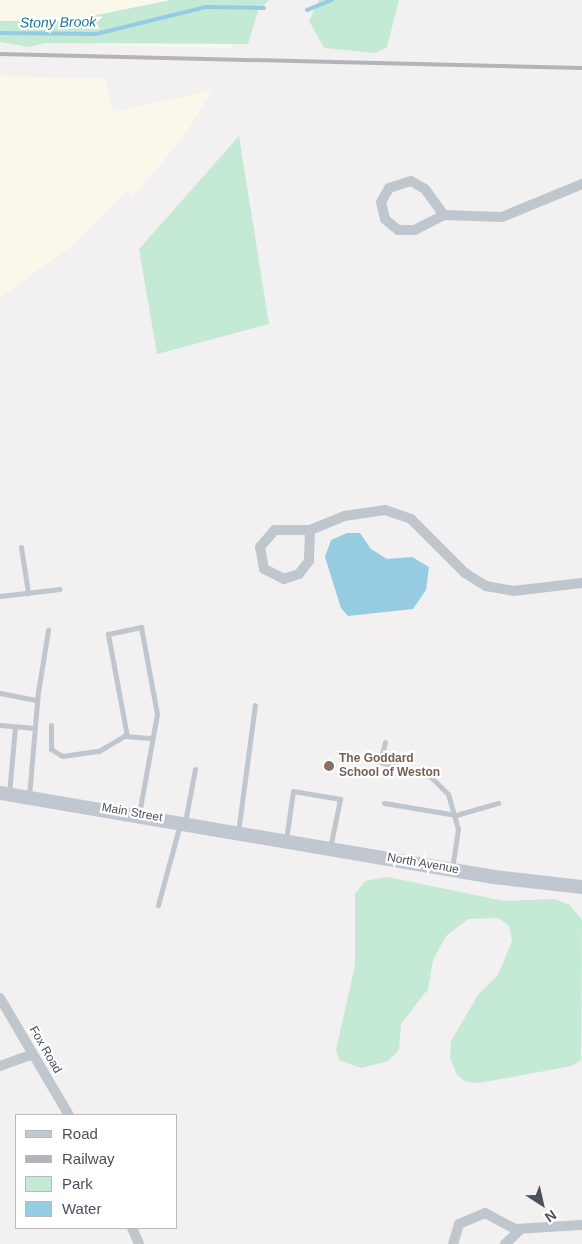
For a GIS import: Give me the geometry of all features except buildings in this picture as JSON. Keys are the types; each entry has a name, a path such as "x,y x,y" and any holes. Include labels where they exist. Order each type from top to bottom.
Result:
{"main road":[{"name":"Main Street","path":"4,794 30,796 264,836"},
{"name":"North Avenue","path":"264,836 452,870 582,887"}],"street":[{"path":"444,215 425,189 411,182 389,188 381,202 385,219 398,230 415,230 444,215 483,219 512,215 582,184"},
{"path":"310,530 309,560 299,574 284,579 264,569 259,552 270,533 286,528 310,530 353,513 393,511 411,518 465,573 486,586 513,591 582,583"},
{"name":"Fox Road","path":"0,998 67,1114"},
{"path":"0,1066 33,1054"},
{"path":"453,1244 459,1224 485,1213 520,1230 582,1225"},
{"path":"132,1229 139,1244"},
{"path":"505,1244 520,1230"}],"lane":[{"path":"21,547 28,593"},
{"path":"0,596 60,589"},
{"path":"126,736 108,634 140,628 157,714 151,738 140,814"},
{"path":"30,796 37,700 48,630"},
{"path":"0,694 37,700"},
{"path":"238,832 255,705"},
{"path":"0,725 35,728"},
{"path":"51,725 51,749 62,756 94,752 126,736 151,738"},
{"path":"4,794 15,727"},
{"path":"386,742 380,762 437,780 456,815 452,870"},
{"path":"158,905 183,822 195,769"},
{"path":"286,840 293,792 340,798 330,848"},
{"path":"384,803 456,815 498,803"}],"shaded area":[{"path":"0,0 253,0 231,48 98,45 96,35 0,35"},
{"path":"0,76 106,79 113,112 213,90 182,139 131,199 129,190 70,247 0,298"}],"green space":[{"path":"171,0 269,0 258,11 248,44 45,43 29,47 0,42 0,21 67,21"},
{"path":"319,0 399,0 387,47 375,53 324,48 309,21"},
{"path":"239,136 269,324 157,354 139,249"},
{"path":"388,877 504,901 555,899 570,905 582,920 581,1060 572,1066 479,1083 466,1082 457,1075 450,1058 451,1041 478,995 498,975 512,941 509,926 498,918 468,919 446,936 433,960 428,989 401,1024 399,1050 388,1061 361,1068 339,1060 336,1050 355,965 355,894 365,881"}],"water":[{"path":"347,533 360,533 371,549 387,559 412,557 429,567 426,590 413,609 348,616 341,608 325,557 331,540"}],"waterway":[{"name":"Stony Brook","path":"307,10 332,0"},
{"name":"Stony Brook","path":"0,33 96,34 206,7 264,8"}],"railway":[{"path":"0,54 582,68"}],"place":[{"name":"The Goddard School of Weston","path":"329,766"}]}
